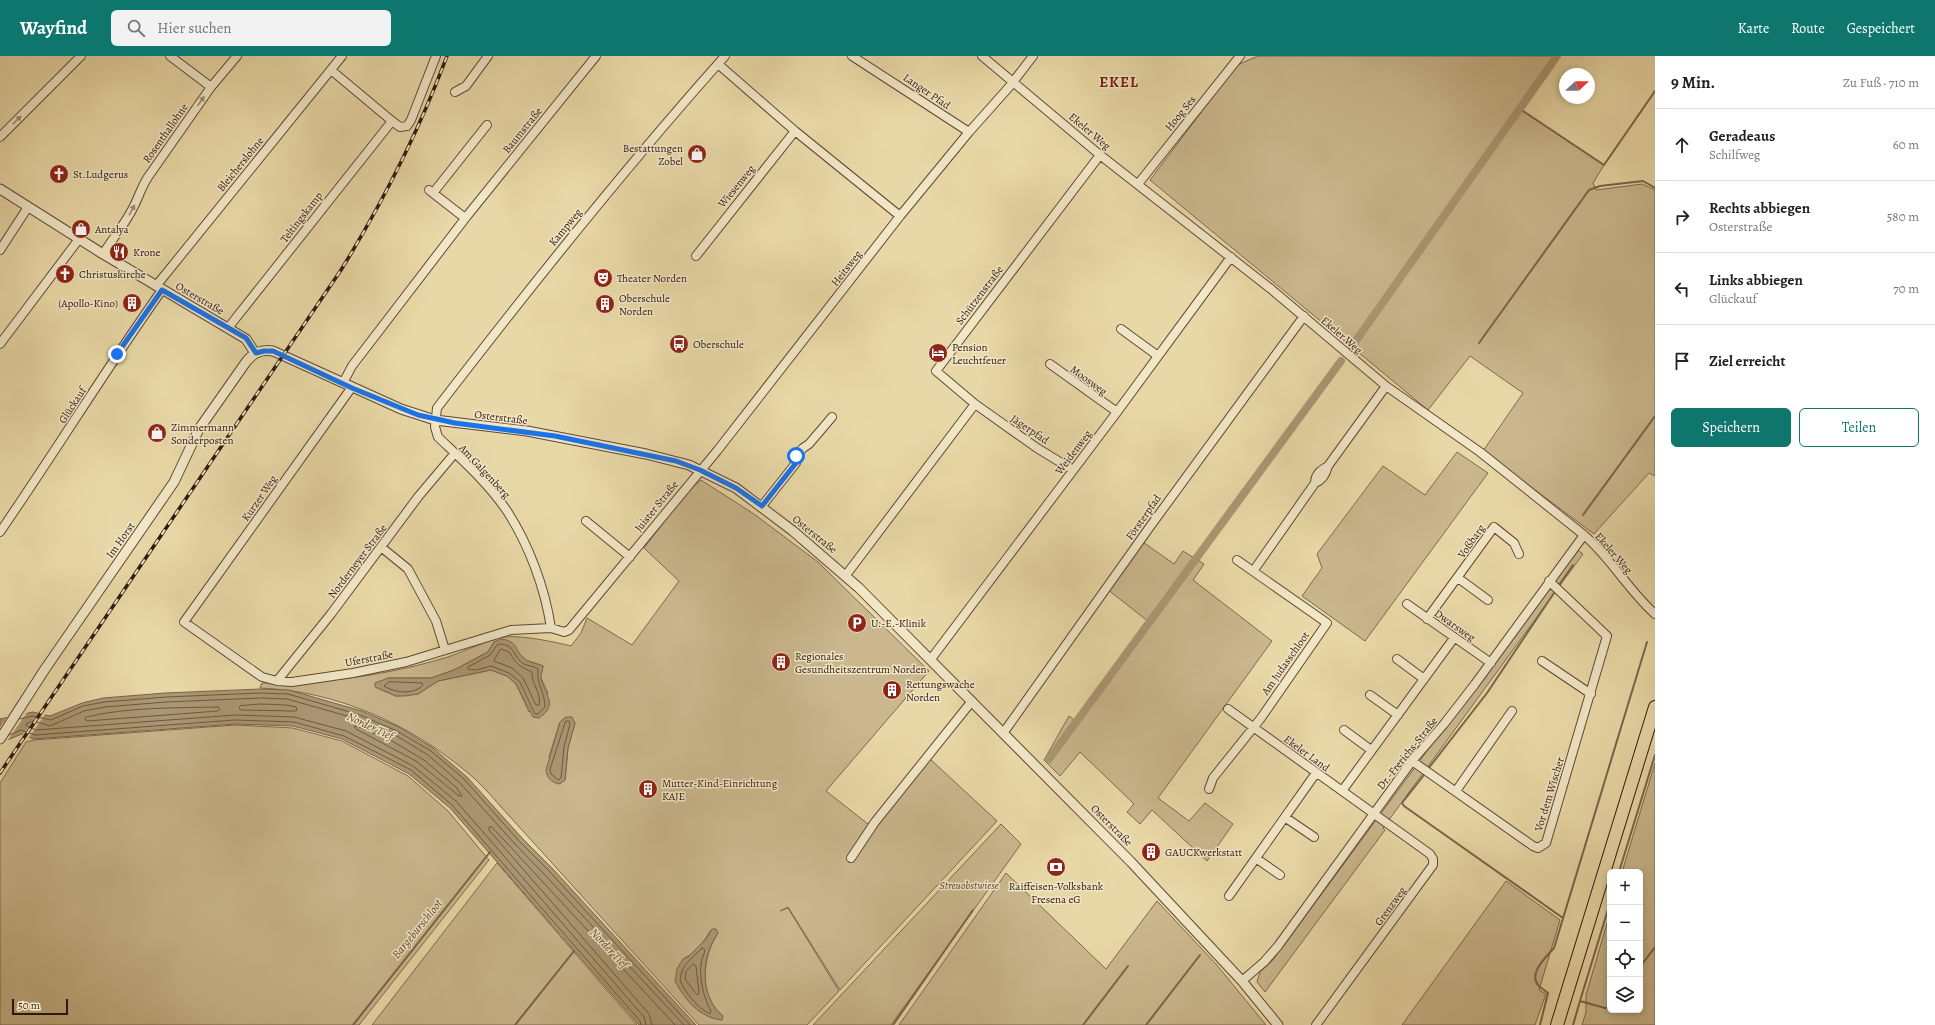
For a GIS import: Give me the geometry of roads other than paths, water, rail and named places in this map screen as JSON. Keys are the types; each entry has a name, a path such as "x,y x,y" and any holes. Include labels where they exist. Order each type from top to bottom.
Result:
{"main road":[{"path":"1557,1025 1655,707"}],"street":[{"path":"0,138 81,56"},
{"path":"170,56 211,87"},
{"name":"Rosenthallohne","path":"103,254 127,218 148,177 211,87 237,56"},
{"name":"Bleicherslohne","path":"159,288 342,56"},
{"path":"331,70 400,126 407,126 412,120 436,56"},
{"path":"455,92 466,86 488,56"},
{"name":"Baumstraße","path":"342,383 352,366 465,218 596,56"},
{"name":"Kampweg","path":"435,420 437,408 542,272 629,165 725,56"},
{"name":"Langer Pfad","path":"852,56 969,132"},
{"name":"Ekeler Weg","path":"982,56 1100,154 1304,316 1386,386 1480,452 1584,535 1596,546 1637,597 1653,611"},
{"name":"Heitsweg","path":"700,470 900,216 969,132 1013,82 1033,56"},
{"name":"Hoog Ses","path":"1138,184 1240,56"},
{"path":"718,64 795,131 900,216"},
{"name":"Teltingskamp","path":"228,328 392,120"},
{"path":"465,218 431,192 487,125"},
{"name":"Wiesenweg","path":"696,256 795,131"},
{"name":"Schützenstraße","path":"975,404 936,371 1100,154"},
{"name":"Osterstraße","path":"0,190 159,288 246,338 256,353 273,351 401,409 435,420 555,436 646,454 676,461 700,470 736,488 762,506 846,575 1004,732 1136,867 1242,981 1278,1025"},
{"path":"0,250 28,207"},
{"path":"0,344 79,239"},
{"name":"Weidenweg","path":"930,659 1231,257"},
{"name":"Glückauf","path":"0,532 82,410 159,288"},
{"name":"Försterpfad","path":"1004,732 1149,528 1304,316"},
{"path":"1121,329 1158,356"},
{"name":"Im Horst","path":"0,739 45,669 174,482 199,429 246,362 256,353"},
{"name":"Moosweg","path":"1050,364 1116,412"},
{"path":"1254,570 1315,483 1320,481 1327,472 1328,466 1386,386"},
{"name":"Kurzer Weg","path":"184,622 352,388"},
{"path":"846,575 975,404"},
{"name":"Jägerpfad","path":"975,404 1037,448 1073,470"},
{"path":"762,506 796,463 796,456 809,444 832,417"},
{"name":"Am Galgenberg","path":"435,420 435,427 438,437 483,482 510,516 523,540 537,574 551,628"},
{"name":"Norderneyer Straße","path":"277,681 331,614 418,497 454,453"},
{"name":"Juister Straße","path":"570,630 700,470"},
{"path":"586,521 630,557"},
{"name":"Voßbarg","path":"1427,619 1494,527 1514,543 1519,554"},
{"name":"Dr.-Frerichs-Straße","path":"1242,981 1264,962 1278,946 1412,761 1444,724 1584,535"},
{"path":"381,547 408,569 436,621 446,650"},
{"name":"Am Judasschloot","path":"1209,789 1213,778 1253,727 1328,623 1254,570 1237,560"},
{"path":"1458,578 1488,600"},
{"name":"Vor dem Wischer","path":"1412,761 1533,846 1538,848 1543,846 1546,842 1607,636 1549,581"},
{"name":"Dwarsweg","path":"1407,604 1490,663"},
{"name":"Uferstraße","path":"184,622 262,677 277,681 292,682 352,673 406,662 511,630 551,628 564,632 570,630"},
{"path":"1342,791 1454,638"},
{"path":"1397,659 1424,679"},
{"path":"1542,661 1591,694"},
{"path":"1370,694 1398,715"},
{"path":"851,858 875,822 972,701"},
{"name":"Ekeler Land","path":"1228,709 1374,814"},
{"path":"1456,792 1512,711"},
{"path":"1344,730 1371,750"},
{"path":"1229,896 1286,818 1316,773"},
{"name":"Grenzweg","path":"1316,1025 1433,865 1433,859 1430,854 1374,814"},
{"path":"1286,818 1314,837"},
{"path":"1257,859 1280,875"}],"water":[{"path":"501,639 507,640 514,644 522,656 527,660 543,666 541,679 548,695 549,704 548,709 539,718 533,717 516,684 507,676 491,670 438,681 418,694 405,696 396,696 375,687 375,683 388,678 431,678 454,670 488,652 494,642"},
{"name":"Norder Tief","path":"261,689 289,690 362,711 399,727 433,748 467,777 696,1025 639,1025 450,808 409,774 342,739 293,726 235,724 33,739 22,734 0,743 0,719 33,712 50,716 82,703 103,698 165,693"},
{"path":"566,717 572,717 575,723 568,748 565,780 559,784 550,779 546,770 560,722"},
{"path":"712,929 716,929 718,933 708,953 705,976 706,988 715,1008 723,1016 722,1020 714,1019 700,1012 683,995 675,981 677,969 683,959 689,956 706,939"}],"waterway":[{"path":"1350,349 1557,56"},
{"path":"1520,109 1604,165 1655,91"},
{"path":"1479,343 1589,190 1600,186 1643,181 1655,188"},
{"path":"1049,759 1341,361"},
{"path":"1583,515 1655,416"},
{"path":"1559,585 1573,565"},
{"path":"1428,769 1487,693 1556,590"},
{"path":"1540,1025 1548,993 1538,985 1535,975 1543,960 1554,948 1647,642"},
{"path":"1620,869 1655,755"},
{"path":"1424,775 1402,803 1404,806 1563,918"},
{"name":"Bargeburschloot","path":"353,1025 490,852"},
{"path":"1580,1001 1609,905"},
{"path":"893,1025 973,910"},
{"path":"1643,963 1655,947"},
{"path":"515,1025 574,951"},
{"path":"1146,1025 1200,955"},
{"path":"1083,1025 1128,966"},
{"path":"1573,1025 1580,1001 1607,1008"}],"railway":[{"path":"0,773 341,270 386,192 399,166 425,112 447,56"}],"place":[{"name":"Bestattungen Zobel","path":"697,154"},
{"name":"St.Ludgerus","path":"59,174"},
{"name":"Antalya","path":"81,229"},
{"name":"Krone","path":"119,252"},
{"name":"Christuskirche","path":"65,274"},
{"name":"Theater Norden","path":"603,278"},
{"name":"(Apollo-Kino)","path":"132,303"},
{"name":"Oberschule Norden","path":"605,304"},
{"name":"Oberschule","path":"679,344"},
{"name":"Pension Leuchtfeuer","path":"938,353"},
{"name":"Zimmermann Sonderposten","path":"157,433"},
{"name":"U.-E.-Klinik","path":"857,623"},
{"name":"Regionales Gesundheitszentrum Norden","path":"781,662"},
{"name":"Rettungswache Norden","path":"892,690"},
{"name":"Mutter-Kind-Einrichtung KAJE","path":"648,789"},
{"name":"GAUCKwerkstatt","path":"1151,852"},
{"name":"Raiffeisen-Volksbank Fresena eG","path":"1056,867"}],"district":[{"name":"EKEL","path":"1119,82"}],"park label":[{"name":"Streuobstwiese","path":"969,885"}]}
